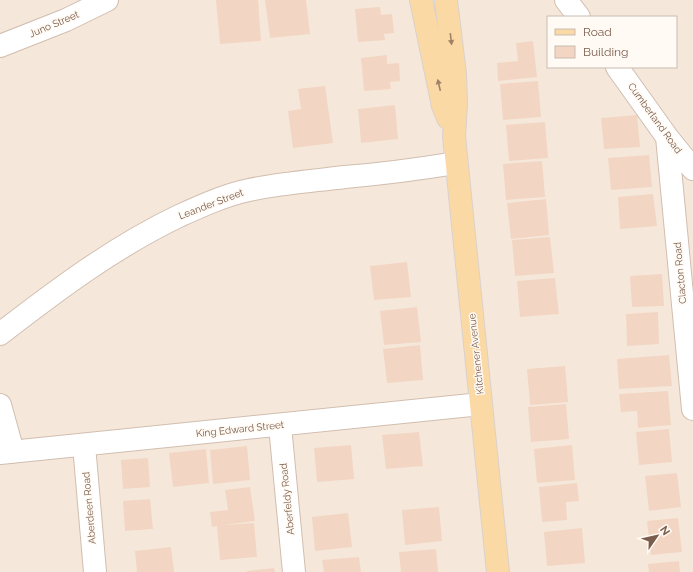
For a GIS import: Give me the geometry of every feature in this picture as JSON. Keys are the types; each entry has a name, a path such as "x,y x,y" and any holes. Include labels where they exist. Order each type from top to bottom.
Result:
{"main road":[{"name":"Kitchener Avenue","path":"421,0 443,106 454,136"},
{"name":"Kitchener Avenue","path":"446,0 455,74 456,104 454,136 456,163 498,572"}],"street":[{"name":"Juno Street","path":"0,46 66,20 107,0"},
{"path":"566,0 578,16"},
{"name":"Cumberland Road","path":"618,68 667,137 693,170"},
{"name":"Clacton Road","path":"667,137 693,409"},
{"name":"Leander Street","path":"0,334 58,289 113,252 154,228 192,210 227,196 249,190 290,183 391,173 456,163"},
{"name":"King Edward Street","path":"7,453 280,426 481,404"},
{"path":"0,405 7,453"},
{"name":"Aberfeldy Road","path":"280,426 294,572"},
{"name":"Aberdeen Road","path":"84,445 95,572"}],"shaded area":[{"path":"0,0 693,0 693,572 0,572"}],"building":[{"path":"216,0 258,0 261,41 220,44"},
{"path":"265,0 306,0 310,34 270,38"},
{"path":"380,7 381,15 392,14 394,33 384,34 385,40 358,42 355,9"},
{"path":"533,41 537,77 498,81 497,63 518,61 516,43"},
{"path":"387,55 387,64 399,63 400,81 390,82 391,89 364,91 361,58"},
{"path":"538,81 541,117 503,120 500,84"},
{"path":"325,86 333,143 293,148 288,111 301,109 298,89"},
{"path":"395,105 398,139 361,143 358,109"},
{"path":"637,115 640,147 604,149 601,118"},
{"path":"545,122 548,158 509,161 506,125"},
{"path":"649,155 652,187 611,190 608,158"},
{"path":"542,161 545,197 506,200 503,164"},
{"path":"653,194 657,226 620,229 618,197"},
{"path":"546,199 549,235 511,239 507,203"},
{"path":"550,237 554,273 515,276 512,240"},
{"path":"407,262 411,297 374,300 370,266"},
{"path":"662,274 664,306 632,307 630,276"},
{"path":"555,278 559,314 520,317 517,281"},
{"path":"417,307 421,342 384,345 380,311"},
{"path":"658,312 659,344 627,346 626,314"},
{"path":"420,345 423,380 387,383 383,349"},
{"path":"669,355 672,386 619,389 617,359"},
{"path":"565,366 568,402 530,405 527,369"},
{"path":"668,391 671,425 638,428 637,411 621,412 619,394"},
{"path":"566,404 569,439 531,442 528,407"},
{"path":"669,429 672,462 639,465 636,432"},
{"path":"419,432 423,466 386,469 382,435"},
{"path":"351,445 354,479 317,482 314,448"},
{"path":"572,445 575,480 537,483 534,449"},
{"path":"247,446 250,480 213,484 210,450"},
{"path":"206,449 209,483 173,487 169,453"},
{"path":"148,458 150,487 123,489 121,460"},
{"path":"677,473 681,507 649,511 645,476"},
{"path":"577,483 579,501 566,502 567,520 542,522 539,487"},
{"path":"250,487 255,521 223,525 254,523 257,557 220,560 217,526 212,527 210,512 228,510 225,490"},
{"path":"150,499 153,529 125,531 123,501"},
{"path":"439,507 442,541 405,545 402,510"},
{"path":"348,513 352,547 315,551 312,517"},
{"path":"678,518 682,552 651,555 647,521"},
{"path":"582,528 585,563 547,566 544,532"},
{"path":"171,547 174,572 137,572 135,551"},
{"path":"436,549 438,572 401,572 399,552"},
{"path":"359,557 361,572 324,572 322,560"},
{"path":"679,561 680,572 649,572 648,564"},
{"path":"274,568 275,572 247,572 247,571"}]}
